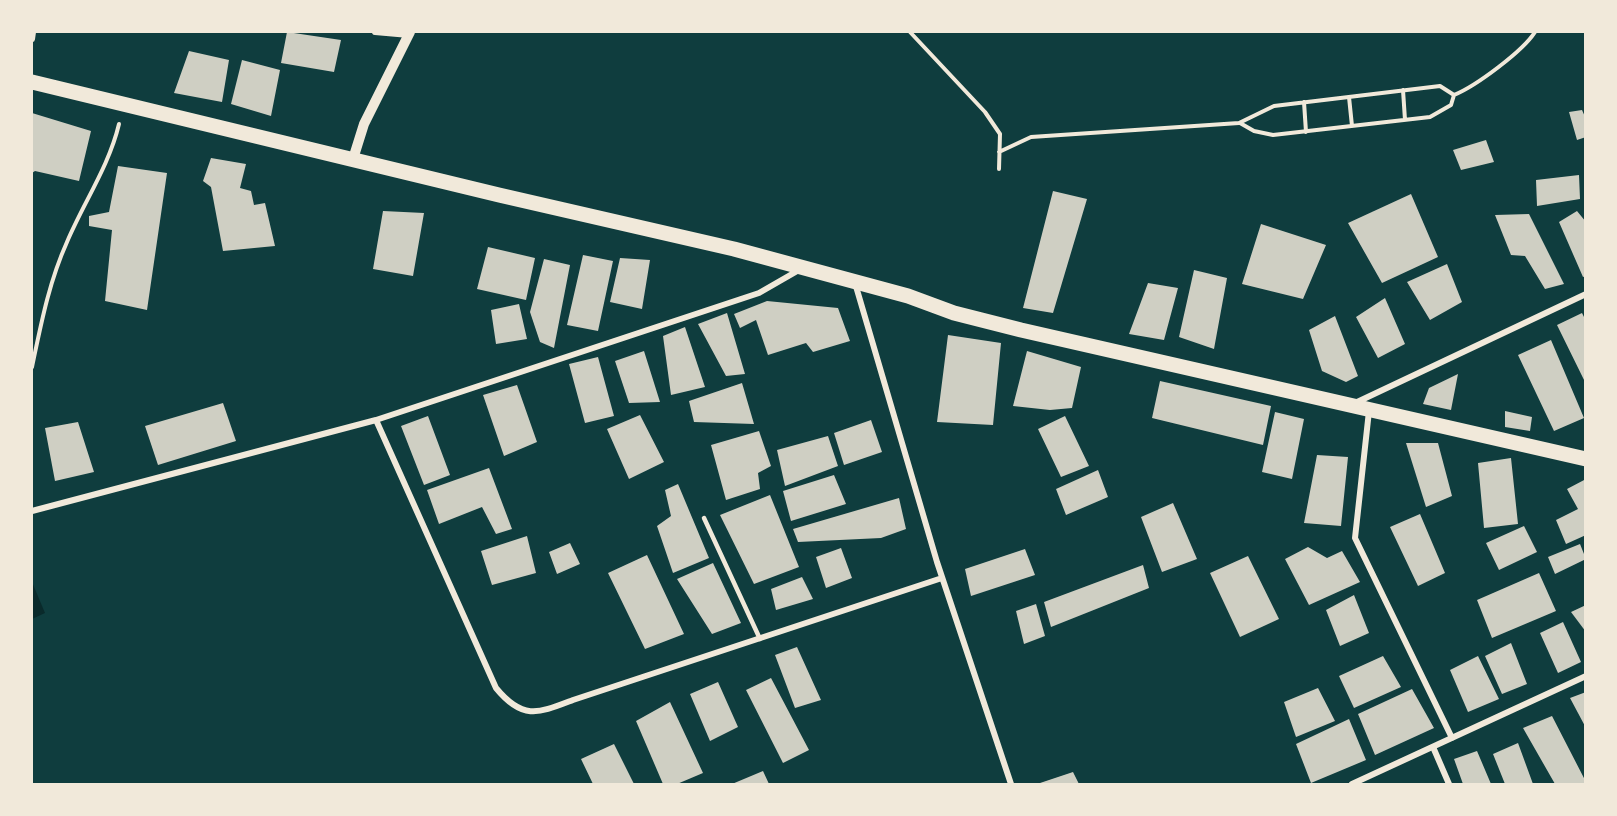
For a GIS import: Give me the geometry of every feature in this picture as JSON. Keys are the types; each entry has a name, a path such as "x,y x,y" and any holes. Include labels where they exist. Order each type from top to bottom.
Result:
{"main road":[{"path":"32,82 805,267 908,296 954,313 1021,330 1586,459"}],"street":[{"path":"32,39 33,32"},
{"path":"353,159 364,124 410,33 375,32"},
{"path":"32,512 376,420 759,293 805,267"},
{"path":"855,282 942,578 1011,784"},
{"path":"1350,405 1586,294"},
{"path":"1370,410 1355,538 1452,738"},
{"path":"376,420 496,688 514,704 527,711 540,712 942,578"},
{"path":"1352,784 1586,676"},
{"path":"1433,747 1449,784"}],"lane":[{"path":"704,518 760,639"}],"path":[{"path":"910,32 985,112 1000,134 999,169"},
{"path":"1239,123 1254,131 1273,135 1430,117 1450,105 1454,94 1467,89 1482,78 1524,45 1535,32"},
{"path":"999,152 1031,137 1239,123 1274,105 1440,86 1454,94"},
{"path":"1403,90 1405,120"},
{"path":"1349,97 1352,126"},
{"path":"1304,102 1306,132"},
{"path":"32,367 49,288 80,214 108,161 119,123"}],"water":[{"path":"32,582 45,613 32,619"}],"building":[{"path":"287,32 341,40 334,72 281,63"},
{"path":"189,51 229,60 222,102 174,93"},
{"path":"242,60 280,70 271,116 231,104"},
{"path":"1582,110 1586,119 1586,137 1577,140 1569,112"},
{"path":"32,113 91,131 79,181 35,171 32,173"},
{"path":"1486,140 1494,162 1461,170 1453,150"},
{"path":"211,158 246,164 240,188 251,191 254,205 265,203 275,246 223,251 211,187 203,181"},
{"path":"118,166 167,173 147,310 105,301 112,230 89,226 89,216 109,212"},
{"path":"1579,175 1580,199 1537,206 1536,180"},
{"path":"1053,191 1087,199 1053,313 1023,308"},
{"path":"1411,194 1438,257 1382,283 1348,223"},
{"path":"383,211 424,213 413,276 373,269"},
{"path":"1577,211 1586,222 1586,276 1583,277 1559,222"},
{"path":"1529,214 1564,284 1545,289 1525,256 1511,255 1495,215"},
{"path":"1261,224 1326,245 1303,299 1242,284"},
{"path":"488,247 535,258 526,300 477,289"},
{"path":"583,255 613,261 598,331 567,325"},
{"path":"620,258 650,260 642,309 610,302"},
{"path":"544,259 570,265 554,348 540,342 530,312"},
{"path":"1447,264 1462,302 1430,320 1407,282"},
{"path":"1194,270 1227,278 1214,349 1179,337"},
{"path":"1148,283 1178,288 1164,340 1129,334"},
{"path":"1385,298 1405,344 1378,358 1356,317"},
{"path":"767,301 838,308 850,341 813,352 806,343 768,355 756,320 740,328 734,314"},
{"path":"519,304 527,339 496,344 491,310"},
{"path":"727,313 745,374 726,376 698,324"},
{"path":"1582,313 1586,321 1586,384 1557,325"},
{"path":"1335,316 1358,376 1346,382 1322,371 1309,330"},
{"path":"685,327 705,387 671,395 663,336"},
{"path":"948,335 1001,343 993,425 937,422"},
{"path":"1551,340 1584,418 1554,431 1518,355"},
{"path":"644,351 660,402 629,403 615,361"},
{"path":"1027,351 1081,367 1072,408 1050,410 1013,406"},
{"path":"598,357 614,416 585,423 569,364"},
{"path":"1458,374 1451,410 1423,404 1429,388"},
{"path":"1160,381 1271,406 1263,445 1152,418"},
{"path":"742,383 754,424 694,422 689,401"},
{"path":"517,385 537,442 504,456 483,395"},
{"path":"223,403 236,441 158,465 145,426"},
{"path":"1505,411 1532,417 1530,431 1505,427"},
{"path":"1275,412 1304,419 1292,479 1262,472"},
{"path":"640,415 664,462 629,479 607,429"},
{"path":"428,416 450,475 424,485 401,426"},
{"path":"1065,416 1089,466 1061,477 1038,429"},
{"path":"871,420 882,452 844,465 834,433"},
{"path":"78,422 94,472 55,481 45,428"},
{"path":"759,431 771,466 758,473 760,489 726,500 711,445"},
{"path":"828,436 838,466 785,486 777,450"},
{"path":"1406,443 1438,443 1452,496 1426,507"},
{"path":"1317,455 1348,457 1341,526 1304,523"},
{"path":"1511,458 1518,524 1484,528 1478,463"},
{"path":"489,468 512,529 496,534 482,507 439,524 427,490"},
{"path":"1098,470 1108,497 1066,515 1056,489"},
{"path":"834,475 846,504 791,521 783,491"},
{"path":"1586,479 1586,535 1566,544 1556,520 1578,509 1567,489"},
{"path":"678,484 709,558 673,573 657,526 671,516 665,490"},
{"path":"770,495 799,567 754,584 720,515"},
{"path":"899,498 906,529 881,538 798,542 793,529"},
{"path":"1173,503 1197,559 1162,572 1141,517"},
{"path":"1420,514 1445,573 1418,586 1390,527"},
{"path":"1524,526 1537,552 1499,570 1486,543"},
{"path":"527,536 536,573 492,585 481,551"},
{"path":"570,543 580,564 557,574 549,552"},
{"path":"1580,544 1586,559 1555,574 1548,557"},
{"path":"1308,547 1327,558 1342,551 1360,582 1309,605 1285,559"},
{"path":"841,548 852,578 826,588 816,557"},
{"path":"1025,549 1035,575 971,596 965,569"},
{"path":"647,555 684,634 645,649 608,573"},
{"path":"1248,556 1279,619 1240,637 1210,573"},
{"path":"713,563 741,623 712,634 677,579"},
{"path":"1143,565 1149,588 1051,627 1044,602"},
{"path":"1539,573 1556,611 1492,638 1477,600"},
{"path":"802,577 813,599 776,610 771,589"},
{"path":"1354,595 1369,633 1340,646 1326,610"},
{"path":"1036,604 1045,636 1024,644 1016,611"},
{"path":"1586,605 1586,632 1571,612"},
{"path":"1563,622 1581,662 1558,673 1540,633"},
{"path":"1511,643 1527,684 1502,694 1485,656"},
{"path":"797,647 821,700 795,708 775,655"},
{"path":"1383,656 1401,687 1354,708 1339,676"},
{"path":"1478,656 1499,699 1468,712 1450,670"},
{"path":"771,678 809,750 783,763 746,690"},
{"path":"718,682 738,727 710,741 690,694"},
{"path":"1318,688 1335,721 1296,737 1284,702"},
{"path":"1412,689 1434,728 1375,755 1358,714"},
{"path":"1586,692 1586,728 1570,698"},
{"path":"670,702 703,773 677,784 663,784 636,721"},
{"path":"1552,716 1586,784 1555,784 1523,728"},
{"path":"1349,719 1366,760 1311,783 1296,744"},
{"path":"1518,743 1533,784 1505,784 1493,754"},
{"path":"614,744 634,784 593,784 581,759"},
{"path":"1477,751 1491,784 1463,784 1454,759"},
{"path":"763,771 769,784 732,784"},
{"path":"1073,772 1079,784 1037,784"}]}
